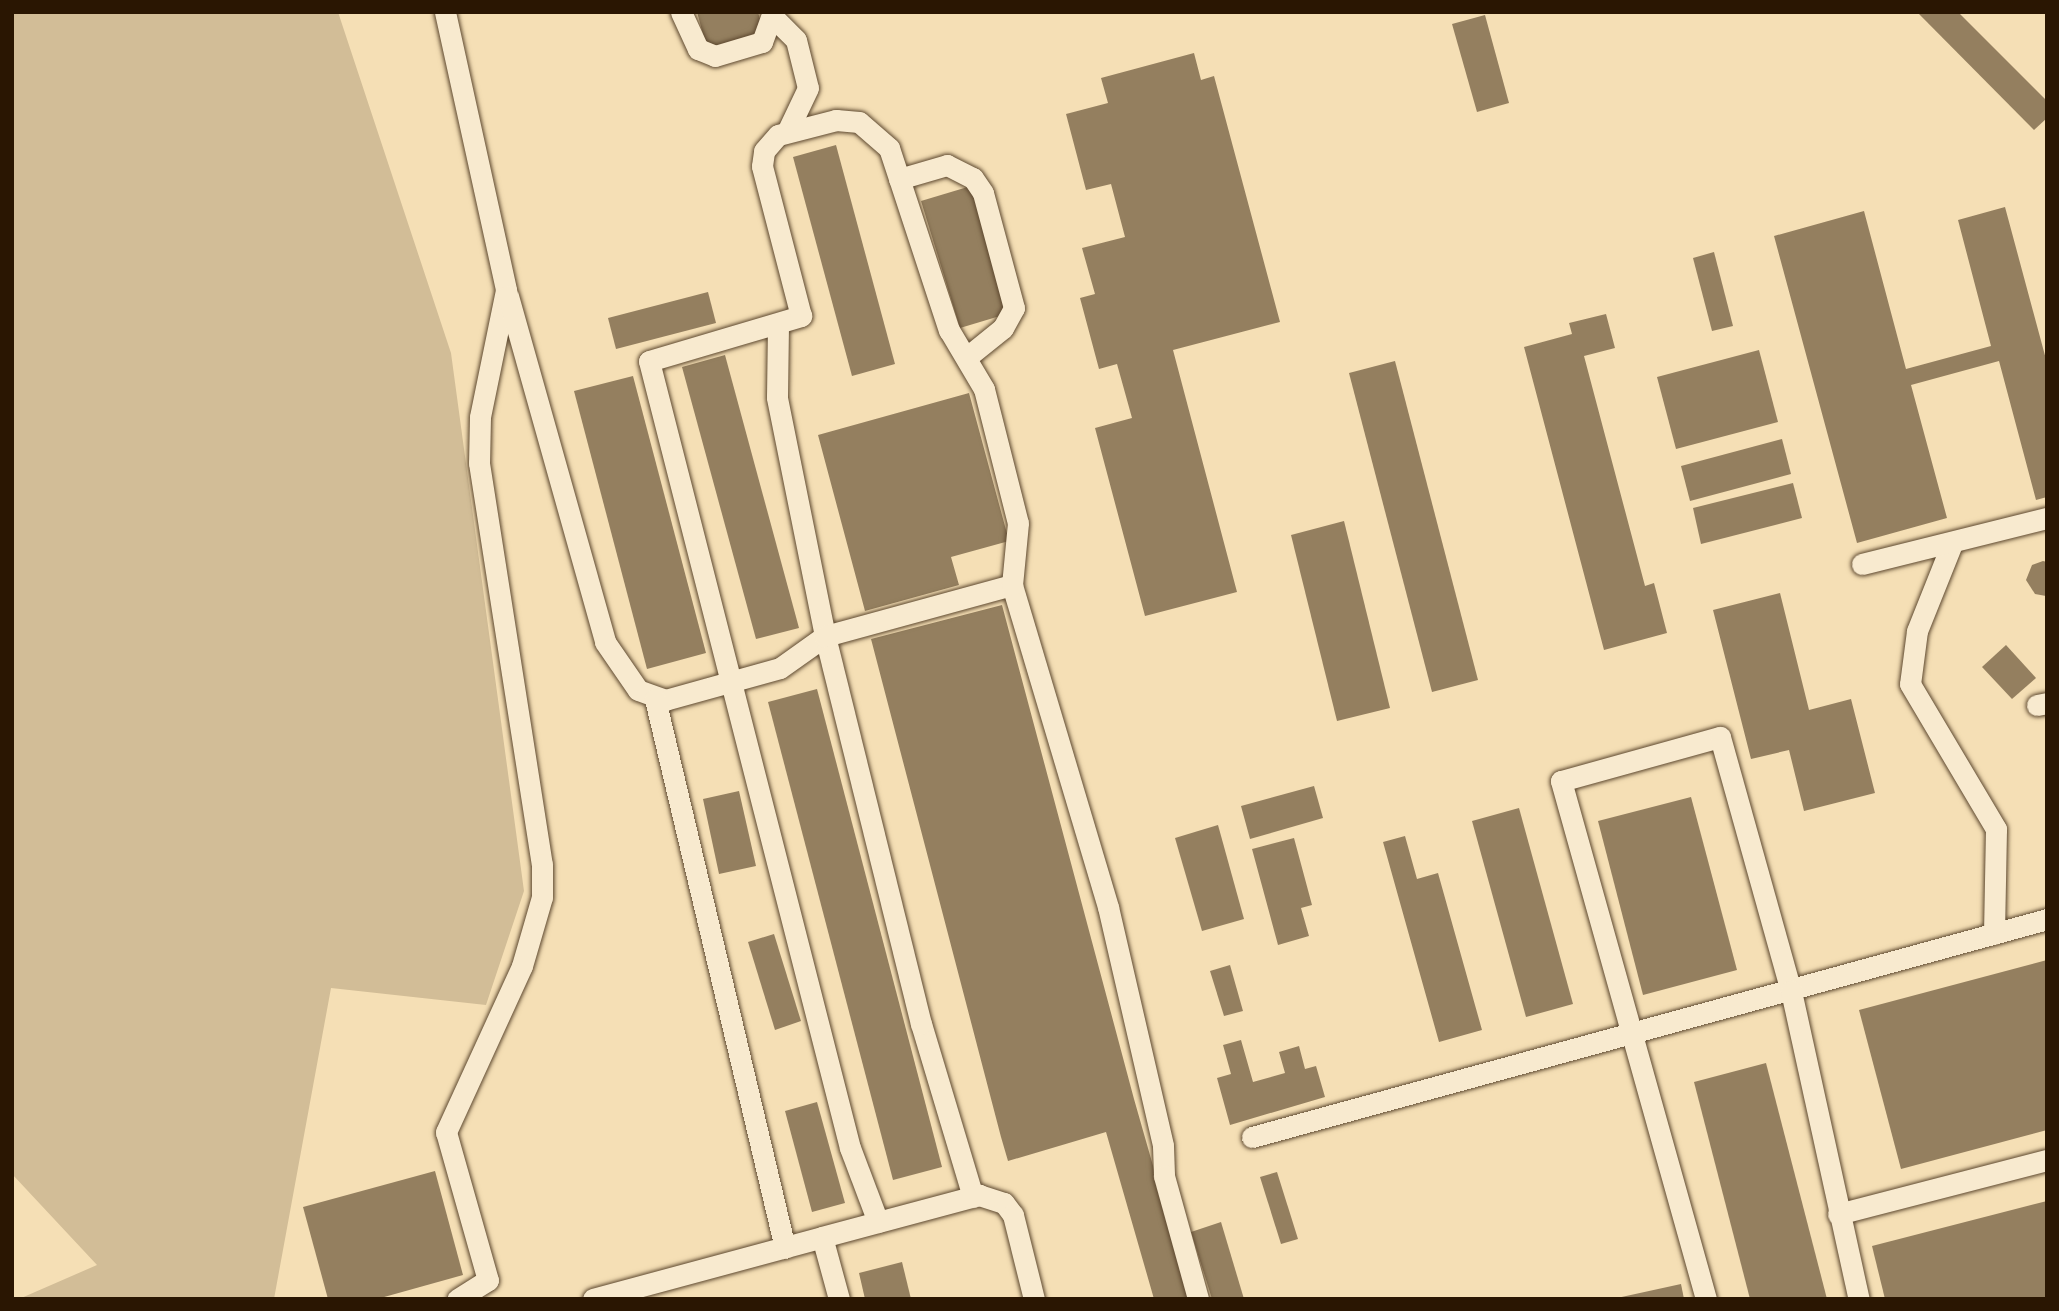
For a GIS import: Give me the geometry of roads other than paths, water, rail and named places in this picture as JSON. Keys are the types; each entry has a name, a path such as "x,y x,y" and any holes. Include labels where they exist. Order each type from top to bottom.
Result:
{"lane":[{"path":"445,12 506,290 605,642 621,672 655,699 785,1248"},
{"path":"681,12 698,49 715,56 762,42 774,15 796,40 808,89 787,132 764,151 762,166 801,316 649,361 734,682 850,1148 878,1222"},
{"path":"787,132 836,120 859,122 889,148 949,330 984,389 1018,523 1013,584 1108,907 1163,1146 1164,1176 1198,1299"},
{"path":"899,179 947,165 973,178 983,193 1014,308 1003,328 967,357"},
{"path":"458,1299 488,1280 446,1132 522,966 542,897 542,864 479,463 480,417 506,290"},
{"path":"778,324 777,397 825,636 921,1024 973,1197"},
{"path":"1862,564 1951,546 2047,518"},
{"path":"1951,546 1917,631 1910,684 1996,829 1994,934"},
{"path":"655,699 734,682 780,668 825,636 1013,584"},
{"path":"1706,1299 1630,1037 1561,781 1720,737 1791,991 1838,1214 1859,1299"},
{"path":"1252,1137 1630,1037 2047,919"},
{"path":"1838,1214 2047,1160"},
{"path":"593,1299 973,1197 992,1197 1013,1215 1034,1299"},
{"path":"822,1237 839,1299"}]}
